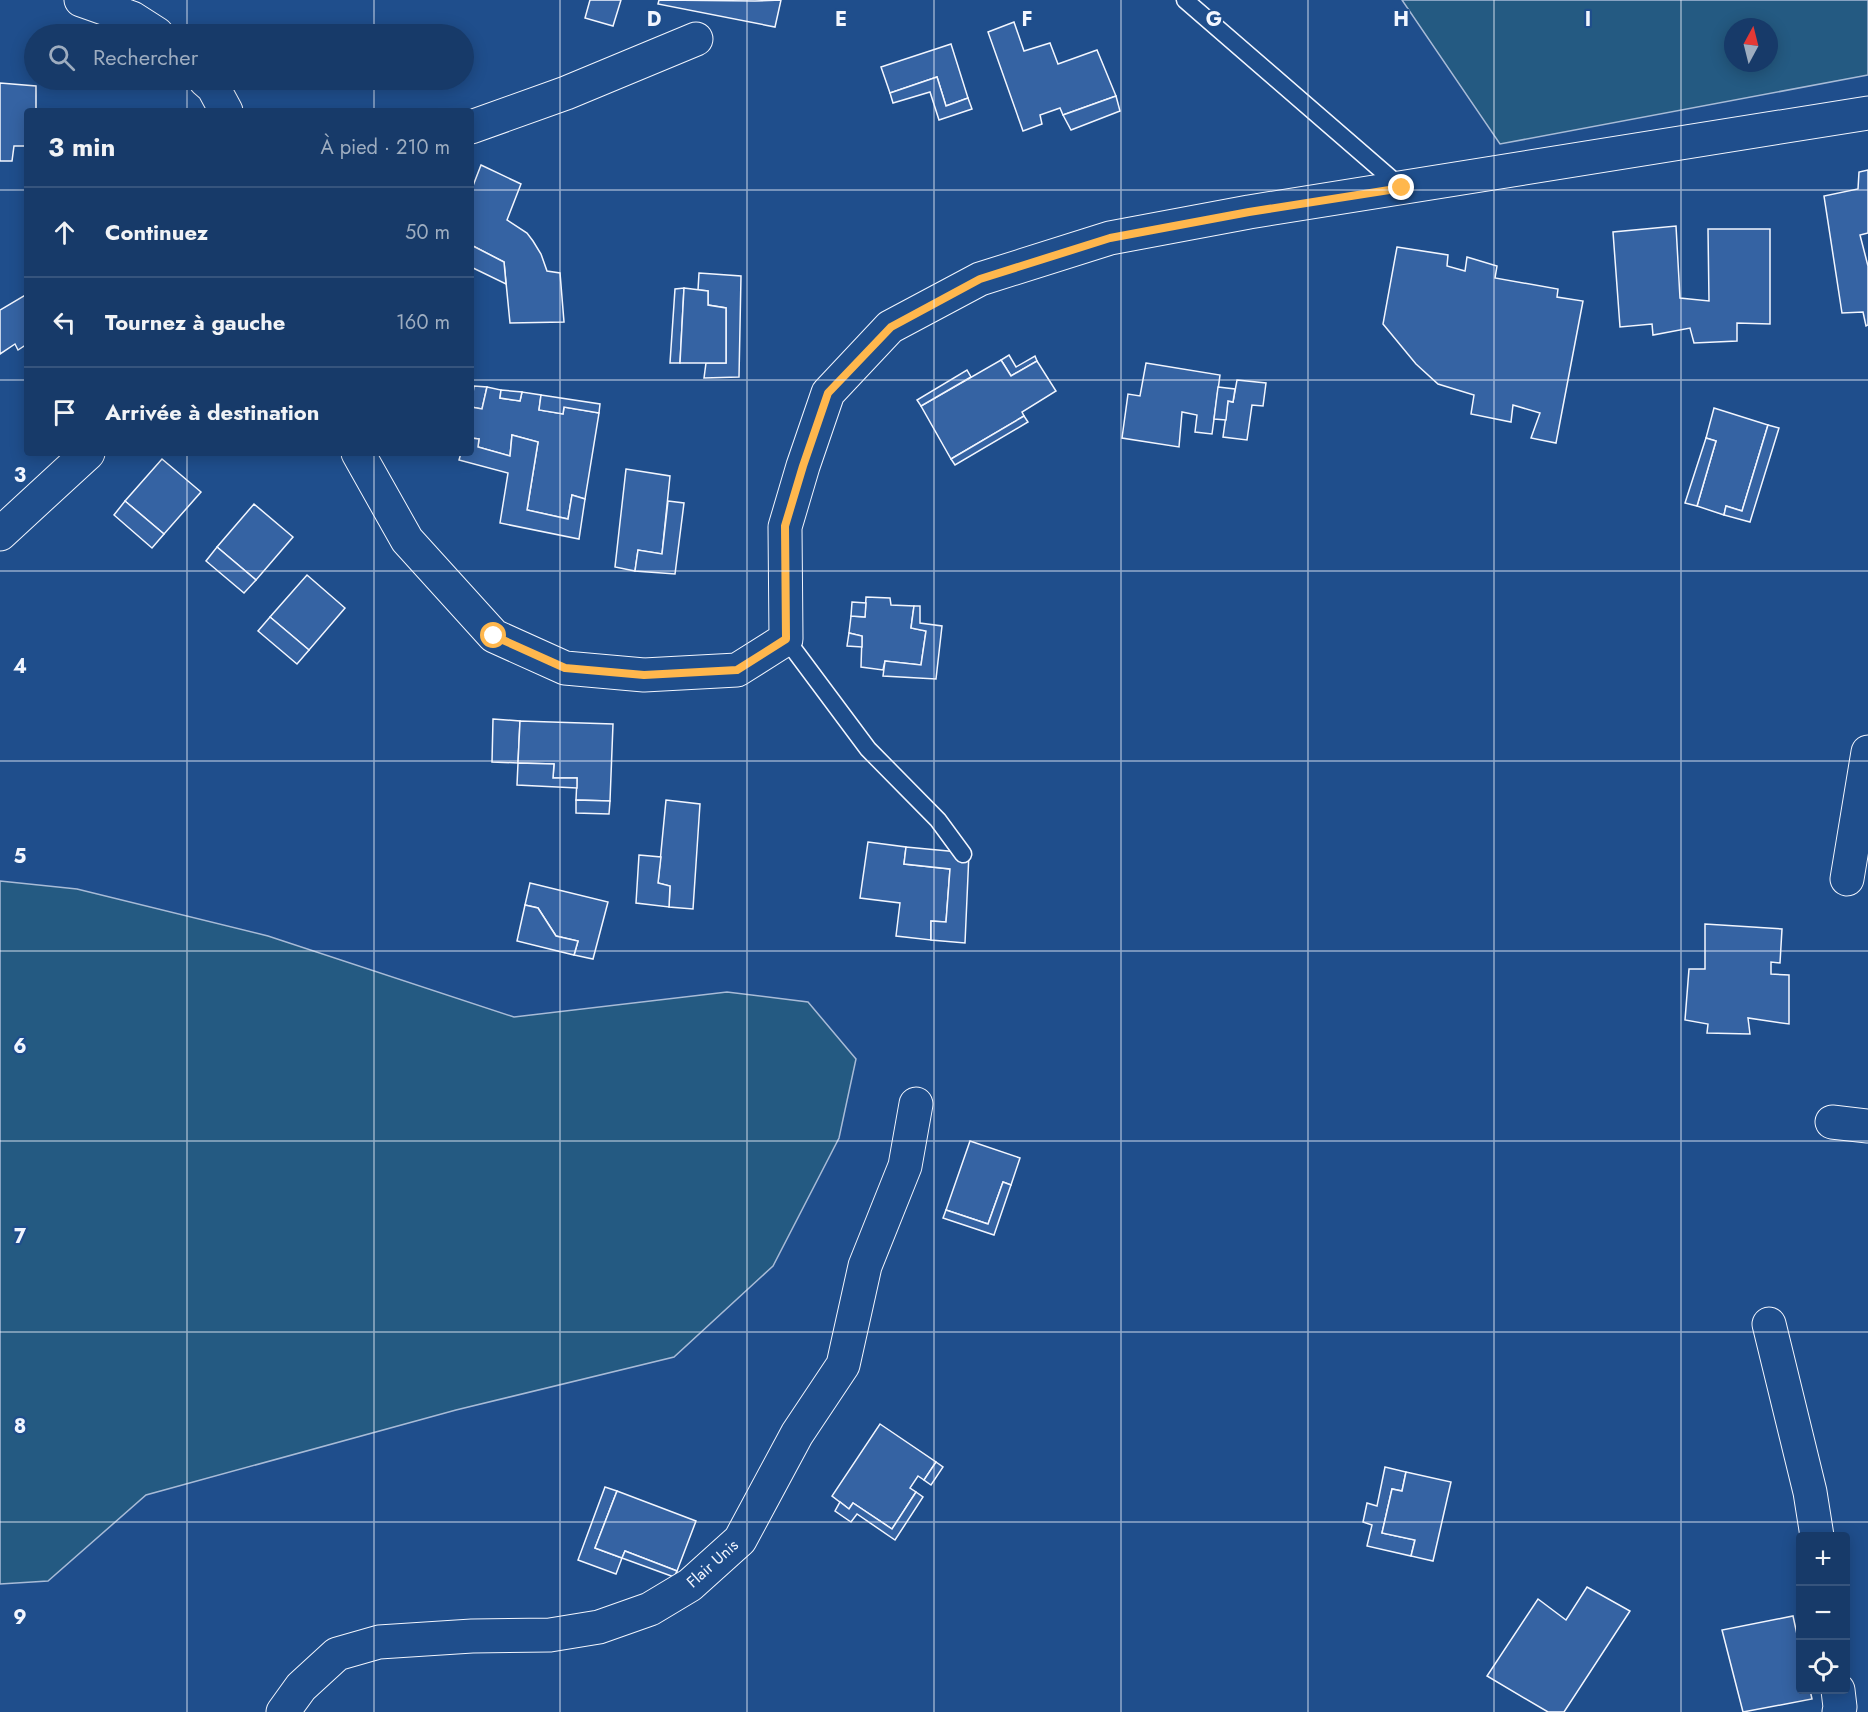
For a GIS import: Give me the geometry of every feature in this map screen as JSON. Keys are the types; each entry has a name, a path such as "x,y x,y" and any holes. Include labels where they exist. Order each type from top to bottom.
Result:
{"street":[{"path":"81,0 132,18 141,24"},
{"path":"474,126 566,93 696,39"},
{"path":"215,90 224,108"},
{"path":"360,456 407,540 494,636 565,668 644,675 737,670 786,639 785,526 828,393 891,327 980,279 1110,238 1249,212 1868,113"},
{"path":"0,534 85,456"},
{"path":"1847,879 1868,752"},
{"name":"Flair Unis","path":"284,1712 301,1687 337,1654 379,1642 472,1636 550,1635 599,1627 650,1609 690,1585 740,1540 797,1434 843,1365 865,1266 905,1166 916,1104"},
{"path":"1832,1122 1868,1126"},
{"path":"1768,1324 1810,1492 1816,1532"},
{"path":"1839,1694 1839,1712"}],"lane":[{"path":"1185,0 1402,188"},
{"path":"786,639 868,749 938,820 963,854"}],"shaded area":[{"path":"1402,0 1868,0 1868,75 1500,144"},
{"path":"0,881 77,889 268,936 514,1017 727,992 808,1002 856,1059 839,1138 773,1266 674,1357 456,1410 146,1495 48,1581 0,1584"}],"building":[{"path":"590,0 621,0 613,26 585,18"},
{"path":"659,0 781,0 775,27 658,4"},
{"path":"1014,22 1024,51 1050,43 1058,64 1097,50 1116,96 1063,115 1060,108 1040,115 1042,124 1023,131 988,32"},
{"path":"951,44 968,98 946,106 937,77 890,93 881,67"},
{"path":"937,77 946,106 968,98 972,109 939,120 930,92 893,103 890,93"},
{"path":"0,83 24,85 24,90 36,90 36,108 24,108 24,146 14,146 12,161 0,161"},
{"path":"1116,96 1120,111 1071,130 1063,115"},
{"path":"481,165 521,184 507,220 527,233 541,254 547,271 560,273 564,322 510,323 504,262 474,247 474,183"},
{"path":"1868,170 1868,233 1860,235 1868,266 1868,325 1866,326 1863,312 1842,313 1824,196 1858,189 1859,172"},
{"path":"1676,226 1680,298 1709,301 1708,229 1770,229 1770,324 1737,323 1737,341 1694,343 1690,328 1653,335 1652,324 1620,327 1613,232"},
{"path":"474,247 504,262 506,284 474,268"},
{"path":"1397,247 1448,255 1447,266 1465,271 1467,257 1497,266 1495,278 1558,289 1557,297 1583,301 1556,443 1531,438 1540,413 1513,405 1511,422 1471,414 1474,395 1438,384 1416,364 1383,324"},
{"path":"699,273 741,276 739,377 704,378 706,363 726,363 726,308 708,305 708,291 698,290"},
{"path":"684,288 680,363 670,363 675,289"},
{"path":"684,288 708,291 708,305 726,308 726,363 680,363"},
{"path":"24,296 24,346 18,350 15,344 0,354 0,310"},
{"path":"1009,355 1016,367 1035,356 1037,361 1011,376 1001,360"},
{"path":"1001,360 1011,376 1037,361 1056,391 1022,412 1024,416 951,459 921,406"},
{"path":"1146,363 1220,375 1212,434 1195,432 1197,415 1182,412 1179,447 1122,438 1128,394 1140,396"},
{"path":"967,370 971,377 921,406 917,400"},
{"path":"1237,380 1266,383 1263,406 1252,405 1247,440 1223,437 1228,401 1233,402"},
{"path":"474,386 487,387 482,409 474,408"},
{"path":"487,387 501,390 500,398 520,401 522,392 541,395 539,410 563,414 564,407 599,413 585,499 572,495 568,519 527,510 538,442 512,435 510,456 478,447 479,439 474,438 474,408 482,409"},
{"path":"1218,387 1235,389 1233,402 1228,401 1226,420 1214,419"},
{"path":"501,390 522,392 520,401 500,398"},
{"path":"541,395 600,404 599,413 564,407 563,414 539,410"},
{"path":"1714,408 1768,425 1742,511 1726,506 1724,515 1697,506 1716,441 1706,438"},
{"path":"1024,416 1028,422 955,465 951,459"},
{"path":"1768,425 1779,428 1750,522 1724,515 1726,506 1742,511"},
{"path":"512,435 538,442 527,510 568,519 572,495 585,499 579,539 500,523 508,473 459,460 460,456 474,456 474,438 479,439 478,447 510,456"},
{"path":"1706,438 1716,441 1697,506 1685,503"},
{"path":"162,459 201,492 164,534 125,501"},
{"path":"626,469 670,476 662,554 638,550 635,571 615,567"},
{"path":"125,501 164,534 152,548 114,515"},
{"path":"668,501 684,503 675,574 635,571 638,550 662,554"},
{"path":"254,504 293,537 256,580 217,547"},
{"path":"217,547 256,580 244,593 206,561"},
{"path":"307,575 345,608 309,650 270,617"},
{"path":"866,597 890,598 891,605 914,606 911,628 926,631 921,665 885,661 883,670 861,667 862,636 849,633 851,616 865,617"},
{"path":"852,602 866,603 865,617 851,616"},
{"path":"914,606 920,606 920,623 942,626 936,679 883,676 885,661 921,665 926,631 911,628"},
{"path":"270,617 309,650 297,664 258,631"},
{"path":"849,633 862,636 862,647 847,646"},
{"path":"493,719 520,721 518,763 492,762"},
{"path":"520,721 613,724 610,801 576,800 577,778 553,778 554,764 518,763"},
{"path":"518,763 554,764 553,778 577,778 577,788 517,785"},
{"path":"576,800 610,801 609,814 576,813"},
{"path":"666,800 700,804 693,909 669,907 670,886 658,883"},
{"path":"868,842 906,847 904,864 950,869 946,922 931,921 931,940 896,936 900,903 860,898"},
{"path":"906,847 969,853 965,943 931,940 931,921 946,922 950,869 904,864"},
{"path":"639,855 661,857 658,883 670,886 669,907 636,903"},
{"path":"530,883 608,902 593,959 574,955 578,941 556,936 538,908 525,905"},
{"path":"525,905 538,908 556,936 578,941 574,955 517,941"},
{"path":"1705,924 1782,929 1780,963 1771,962 1771,974 1789,975 1789,1024 1748,1018 1750,1034 1707,1033 1708,1024 1685,1020 1689,969 1705,969"},
{"path":"970,1141 1020,1158 1011,1185 1003,1182 988,1224 946,1210"},
{"path":"1003,1182 1011,1185 994,1235 943,1218 946,1210 988,1224"},
{"path":"880,1424 936,1462 924,1480 918,1476 910,1488 916,1492 892,1529 853,1503 849,1509 832,1496"},
{"path":"936,1462 943,1467 931,1485 924,1480"},
{"path":"1385,1467 1406,1472 1402,1491 1392,1489 1382,1533 1415,1540 1411,1556 1367,1546 1372,1525 1363,1522 1367,1503 1377,1506"},
{"path":"1406,1472 1451,1482 1433,1561 1411,1556 1415,1540 1382,1533 1392,1489 1402,1491"},
{"path":"605,1487 617,1491 595,1548 622,1558 616,1574 578,1560"},
{"path":"617,1491 696,1521 677,1571 625,1551 622,1558 595,1548"},
{"path":"916,1492 923,1497 895,1540 857,1514 851,1522 835,1511 840,1502 849,1509 853,1503 892,1529"},
{"path":"625,1551 677,1571 674,1577 622,1558"},
{"path":"1587,1587 1630,1611 1564,1712 1548,1712 1487,1676 1538,1599 1566,1620"},
{"path":"1793,1616 1796,1630 1796,1694 1811,1694 1812,1699 1743,1712 1722,1630"}],"route":[{"path":"494,636 565,668 644,675 737,670 786,639 785,526 803,466 828,393 891,327 980,279 1110,238 1249,212 1402,188"}]}
